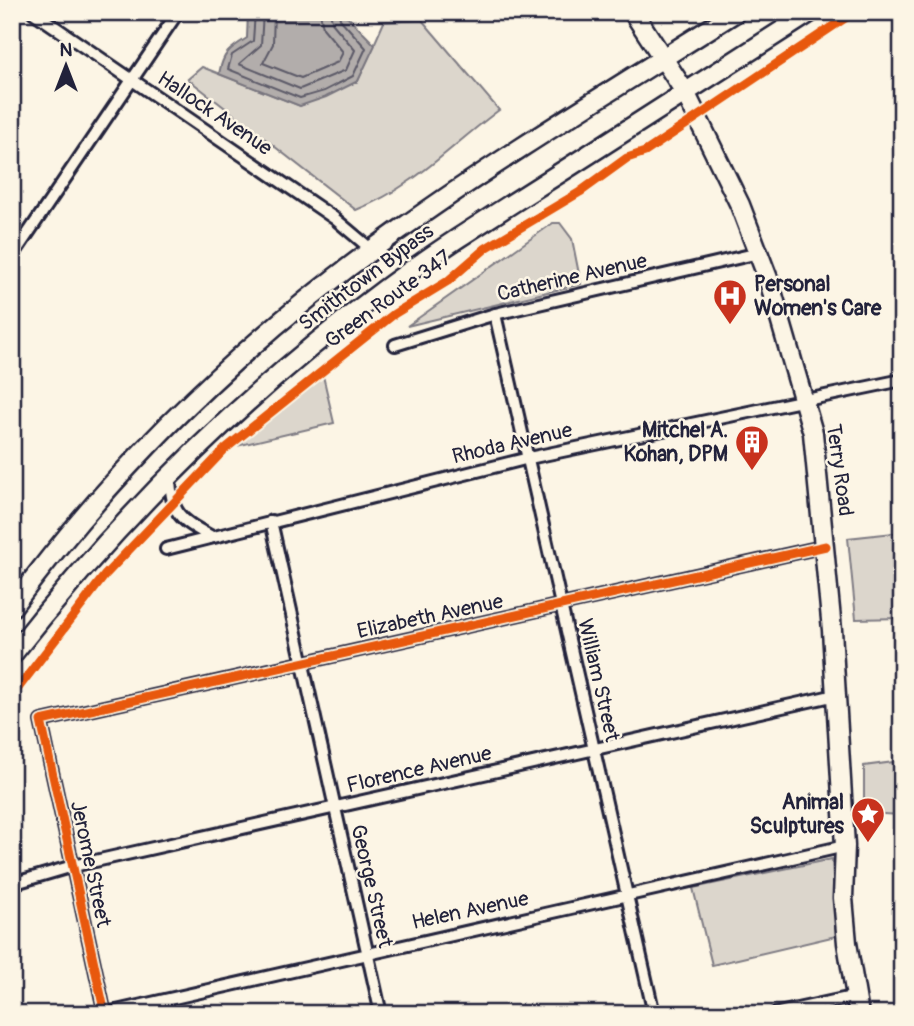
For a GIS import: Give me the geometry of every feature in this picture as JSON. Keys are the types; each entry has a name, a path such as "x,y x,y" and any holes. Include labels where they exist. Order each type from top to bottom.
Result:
{"main road":[{"name":"Terry Road","path":"634,12 685,92 722,164 759,253 804,398 816,447 836,695 845,846 846,932 858,1005"},
{"name":"Smithtown Bypass","path":"12,607 91,509 186,408 264,335 372,250 460,187 736,12"},
{"name":"Smithtown Bypass","path":"12,655 88,563 170,475 290,365 384,289 443,247 811,12"}],"street":[{"name":"Hallock Avenue","path":"33,12 334,218 372,250"},
{"path":"12,257 178,12"},
{"name":"Catherine Avenue","path":"395,345 495,314 759,253"},
{"name":"William Street","path":"495,314 654,1014"},
{"name":"Rhoda Avenue","path":"166,549 529,458 804,398 902,380"},
{"path":"170,475 175,510 188,523 210,536"},
{"name":"George Street","path":"271,521 381,1014"},
{"name":"Elizabeth Avenue","path":"41,721 826,545"},
{"name":"Florence Avenue","path":"12,884 74,866 836,695"},
{"name":"Jerome Street","path":"41,721 104,1014"},
{"name":"Helen Avenue","path":"104,1014 367,952 845,846"},
{"path":"774,1014 858,1005"}],"shaded area":[{"path":"422,20 499,110 414,178 377,201 356,210 188,79 202,67 300,106 358,81 384,22"},
{"path":"553,223 560,223 572,239 581,284 407,326"},
{"path":"321,367 334,423 224,449 235,435"},
{"path":"902,532 902,618 856,619 848,538"},
{"path":"902,761 902,815 864,813 864,766"},
{"path":"832,859 836,936 712,965 693,888"}],"water":[{"path":"248,12 343,12 375,45 358,81 300,106 219,74 228,52 247,38"}],"cycle path":[{"name":"Green Route 347","path":"12,696 105,575 225,449 394,314 448,281 486,248 580,192 627,158 645,152 854,12"},
{"path":"105,1014 41,721 826,546"}],"place":[{"name":"Personal Women's Care","path":"730,326"},
{"name":"Mitchel A. Kohan, DPM","path":"752,472"},
{"name":"Animal Sculptures","path":"868,844"}]}
